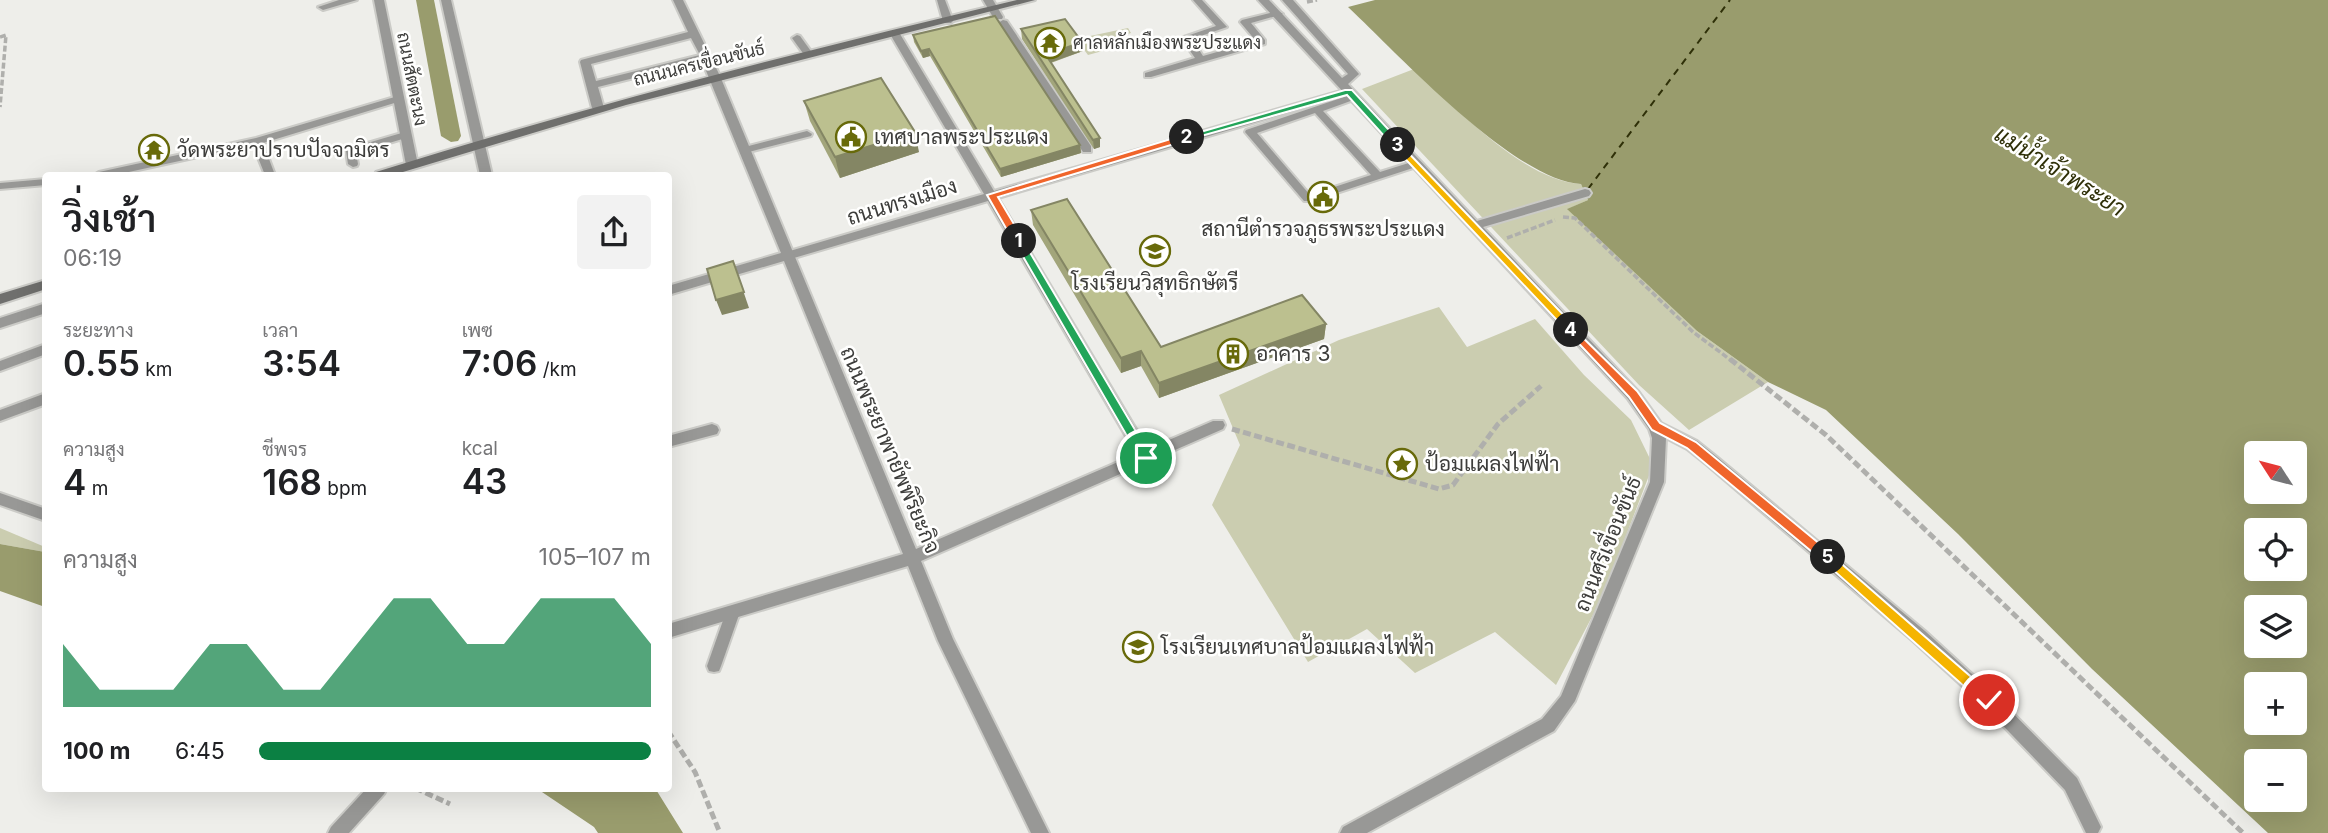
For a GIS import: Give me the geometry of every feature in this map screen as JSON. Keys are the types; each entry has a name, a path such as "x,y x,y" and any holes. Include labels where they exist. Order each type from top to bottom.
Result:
{"main road":[{"name":"ถนนนครเขื่อนขันธ์","path":"390,172 479,143 715,76 996,12 1030,0"},
{"path":"0,299 42,285"}],"street":[{"path":"323,7 352,0"},
{"name":"ถนนสัตตะนง","path":"379,0 412,165"},
{"path":"446,0 485,172"},
{"name":"ถนนพระยาพายัพพิริยะกิจ","path":"678,0 715,76 946,641 1040,833"},
{"path":"1263,0 1633,394 1656,427 1692,445 1712,461 1959,673 2071,784 2092,827"},
{"path":"1287,0 1354,74 1348,91"},
{"path":"996,12 1087,149"},
{"path":"598,108 585,62 694,34"},
{"path":"895,34 1146,458"},
{"path":"592,85 706,57"},
{"name":"ถนนทรงเมือง","path":"672,290 1348,91"},
{"path":"1473,226 1585,193"},
{"path":"0,323 42,309"},
{"path":"0,366 42,350"},
{"path":"0,416 42,400"},
{"path":"672,630 912,558 1218,425"},
{"name":"ถนนศรีเขื่อนขันธ์","path":"1349,833 1548,725 1567,701 1657,482 1659,438 1656,427"},
{"path":"672,441 712,430"},
{"path":"0,499 42,514"},
{"path":"337,833 374,792"}],"lane":[{"path":"941,0 948,21"},
{"path":"1197,0 1222,27"},
{"path":"1201,60 1186,38 1278,14"},
{"path":"1147,75 1262,42 1245,22"},
{"path":"797,38 808,54"},
{"path":"1348,91 1317,109 1250,132 1306,198 1415,164"},
{"path":"115,172 257,141 398,99"},
{"path":"1317,109 1378,176"},
{"path":"745,150 807,134"},
{"path":"354,164 351,151 405,135"},
{"path":"257,141 269,172"},
{"path":"0,186 42,182"},
{"path":"714,666 733,612"}],"path":[{"path":"0,37 6,36 0,107"},
{"path":"1490,244 1566,216 1575,218 1693,332 1775,392 1826,435 2243,833"},
{"path":"1218,425 1440,489 1453,485 1498,424 1541,386"},
{"path":"672,737 695,772 720,833"},
{"path":"424,792 450,804"}],"shaded area":[{"path":"1128,28 1131,33 1108,40 1106,50 1088,55 1076,39"},
{"path":"1414,69 1470,121 1514,156 1559,180 1581,184 1588,200 1568,209 1697,331 1768,382 1689,430 1639,385 1362,89"},
{"path":"1439,307 1467,347 1535,319 1584,375 1631,420 1653,465 1603,596 1556,685 1495,632 1415,673 1367,629 1308,662 1212,505 1240,445 1219,395 1339,340"},
{"path":"0,528 42,546 42,551 0,544"}],"water":[{"name":"แม่น้ำเจ้าพระยา","path":"1375,0 2328,0 2328,833 2268,833 2245,812 2307,812 2307,749 2244,749 2244,811 2092,669 1958,534 1826,410 1768,382 1697,331 1567,209 1588,200 1581,184 1554,177 1523,161 1491,139 1426,83 1348,7"},
{"path":"0,544 42,551 42,606 0,591"},
{"path":"542,792 657,792 683,833 598,833 594,827"}],"building":[{"path":"995,16 1080,145 1000,169 929,49 921,51 913,35"},
{"path":"1065,19 1082,42 1046,55 1100,138 1093,140 1021,29"},
{"path":"881,78 915,132 835,157 804,101"},
{"path":"1067,199 1161,347 1302,295 1326,324 1159,383 1141,351 1121,358 1031,210"},
{"path":"733,261 744,292 716,300 707,269"}],"waterway":[{"path":"425,0 451,136"}],"ferry route":[{"path":"1588,189 1730,0"}],"place":[{"name":"ศาลหลักเมืองพระประแดง","path":"1050,43"},
{"name":"เทศบาลพระประแดง","path":"851,137"},
{"name":"วัดพระยาปราบปัจจามิตร","path":"154,150"},
{"name":"สถานีตำรวจภูธรพระประแดง","path":"1323,197"},
{"name":"โรงเรียนวิสุทธิกษัตรี","path":"1155,251"},
{"name":"อาคาร 3","path":"1233,354"},
{"name":"ป้อมแผลงไฟฟ้า","path":"1402,464"},
{"name":"โรงเรียนเทศบาลป้อมแผลงไฟฟ้า","path":"1138,647"}],"route":[{"path":"1146,458 992,195 1195,134 1348,92 1633,394 1656,427 1692,445 1712,461 1919,636 1989,700"}]}
